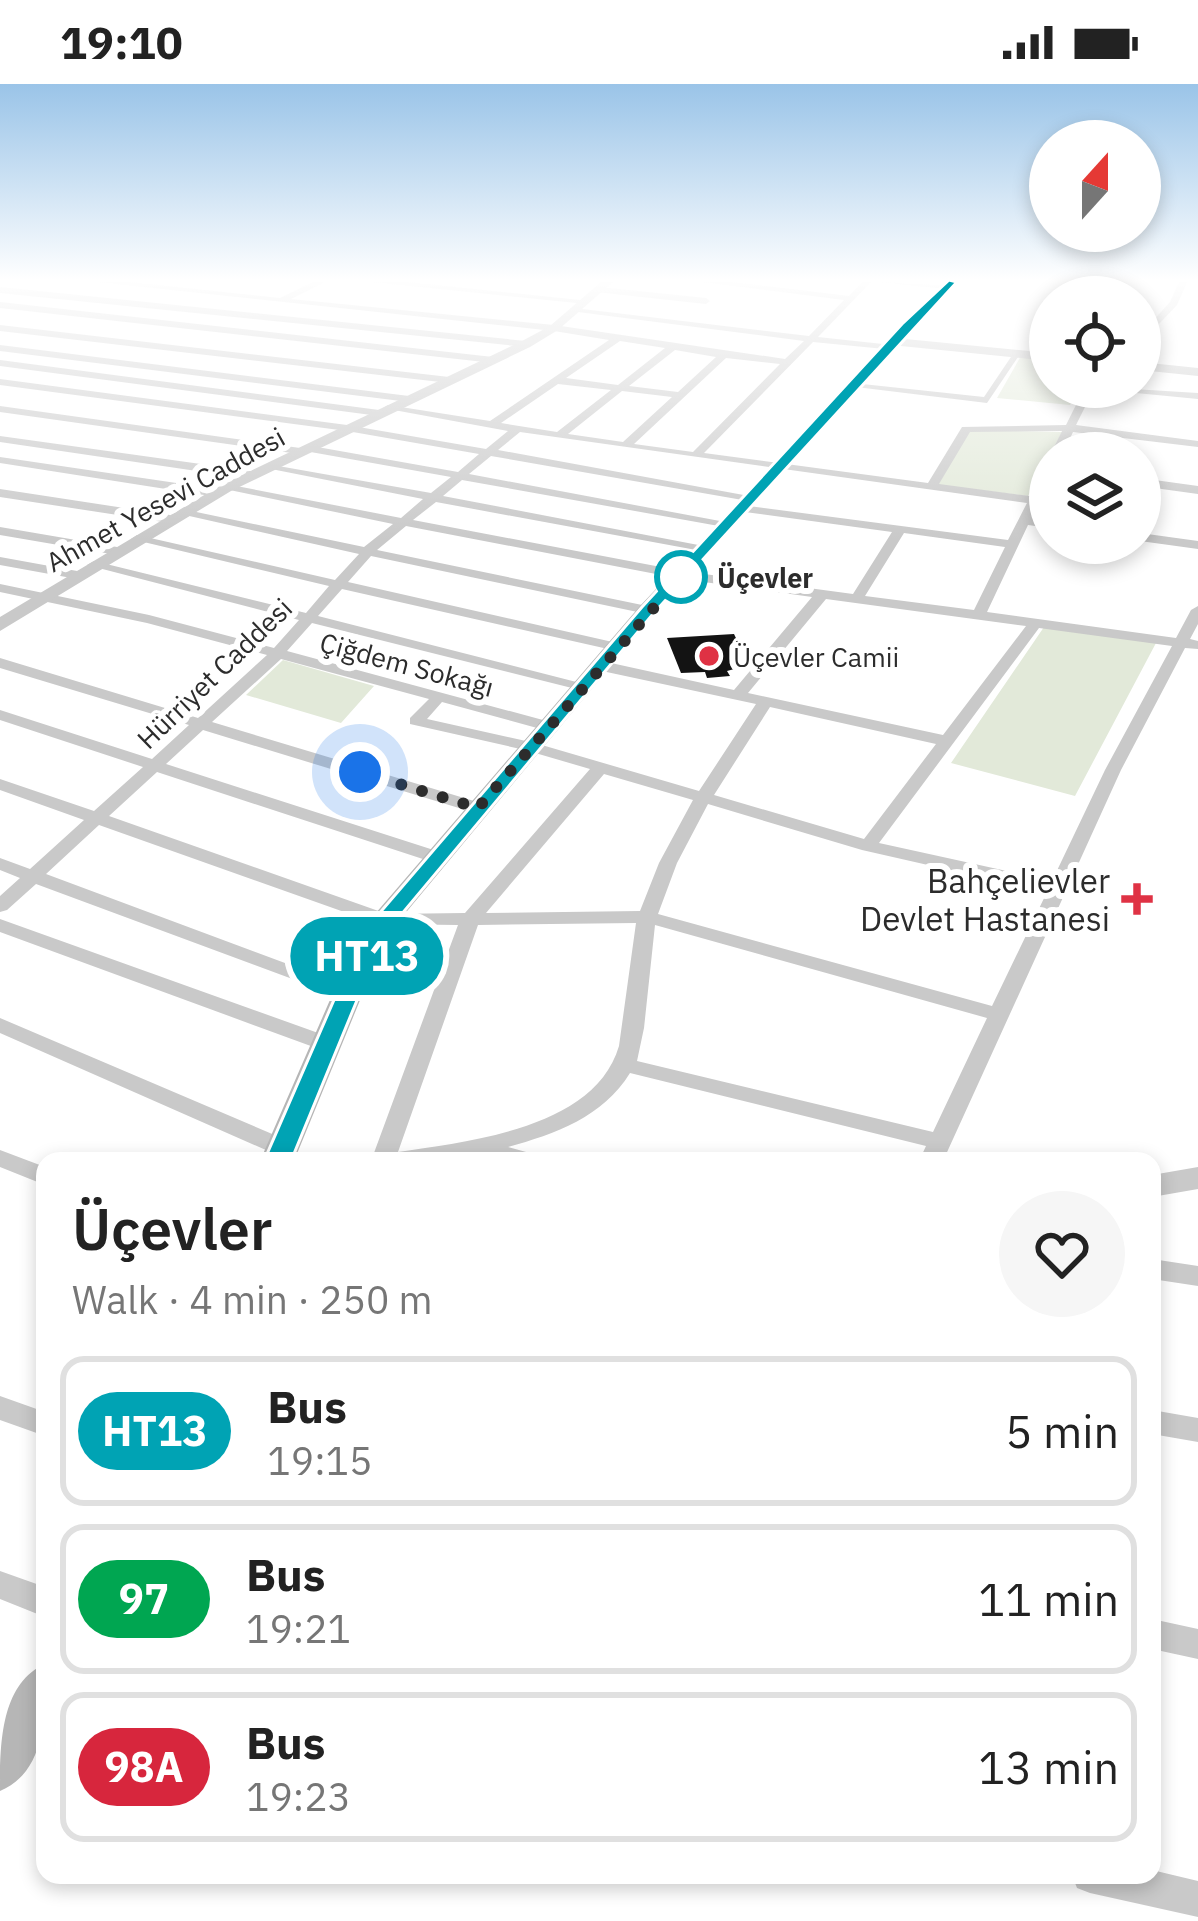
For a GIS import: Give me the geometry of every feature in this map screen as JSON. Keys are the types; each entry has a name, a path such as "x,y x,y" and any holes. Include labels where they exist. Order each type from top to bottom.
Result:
{"main road":[{"path":"281,1152 348,993 385,920 647,610 871,368"},
{"path":"0,1766 36,1704"}],"street":[{"path":"39,368 1029,499"},
{"path":"165,368 409,399"},
{"path":"92,422 211,368"},
{"path":"343,368 449,380"},
{"name":"Ahmet Yesevi Caddesi","path":"0,626 222,490 476,368"},
{"path":"491,425 573,368"},
{"path":"558,436 644,368"},
{"path":"625,446 710,368"},
{"path":"695,456 780,368"},
{"path":"853,386 987,400 1007,368"},
{"path":"1161,368 1198,371"},
{"path":"554,380 681,395"},
{"path":"0,382 347,428 619,475 749,503 1011,544"},
{"path":"1161,392 1198,396"},
{"path":"1068,432 1080,408"},
{"path":"0,409 303,449 730,524"},
{"path":"932,487 966,429 1070,428 1198,444"},
{"name":"Hürriyet Caddesi","path":"0,907 276,655 369,550 429,496 517,429"},
{"path":"0,439 251,475"},
{"path":"0,460 222,490 682,575 1189,644"},
{"path":"267,467 707,548"},
{"path":"591,499 619,475"},
{"path":"1161,485 1198,490"},
{"path":"0,493 176,516 369,550 647,610"},
{"path":"979,614 1029,507"},
{"path":"1022,520 1029,521"},
{"path":"857,598 900,529"},
{"path":"0,531 117,551"},
{"path":"137,539 616,647"},
{"path":"1161,540 1198,545"},
{"path":"0,561 77,575"},
{"path":"94,565 584,686"},
{"name":"Çiğdem Sokağı","path":"0,588 548,726"},
{"path":"739,694 823,593"},
{"path":"625,1065 935,1151 1056,888 1189,644 1198,610"},
{"path":"868,846 1036,622"},
{"path":"0,662 202,724 486,798"},
{"path":"602,666 947,742"},
{"path":"438,698 416,721 530,746 868,846 1056,888"},
{"path":"454,1152 484,1148 595,1103 625,1065 647,917 701,799 765,702"},
{"path":"0,715 436,857"},
{"path":"389,1152 470,919 601,767"},
{"path":"0,784 385,920 647,917 999,1015"},
{"path":"0,864 348,993"},
{"path":"0,925 327,1043"},
{"path":"0,1025 276,1152"},
{"path":"484,1148 498,1152"},
{"path":"0,1158 36,1173"},
{"path":"1161,1184 1198,1178"},
{"path":"1161,1270 1198,1276"},
{"path":"0,1408 36,1421"},
{"path":"1161,1424 1198,1430"},
{"path":"0,1585 36,1599"},
{"path":"1161,1636 1198,1644"},
{"path":"1132,1884 1198,1898"}],"green space":[{"path":"1014,368 1029,368 1029,401 997,398"},
{"path":"970,430 1062,432 1029,432 1028,496 938,485"},
{"path":"1044,627 1156,643 1075,796 951,763"},
{"path":"283,660 374,686 341,723 246,695"}],"building":[{"name":"Üçevler Camii","path":"734,634 749,665 727,671 730,676 707,678 705,672 681,673 667,638"}],"bus line":[{"name":"HT13","path":"281,1152 348,993 385,920 647,610 871,368"}],"place":[{"name":"Üçevler","path":"681,577"},
{"name":"Üçevler Camii","path":"709,656"},
{"name":"Bahçelievler Devlet Hastanesi","path":"1137,899"}],"route":[{"path":"360,772 478,808 647,610 681,577"}]}
